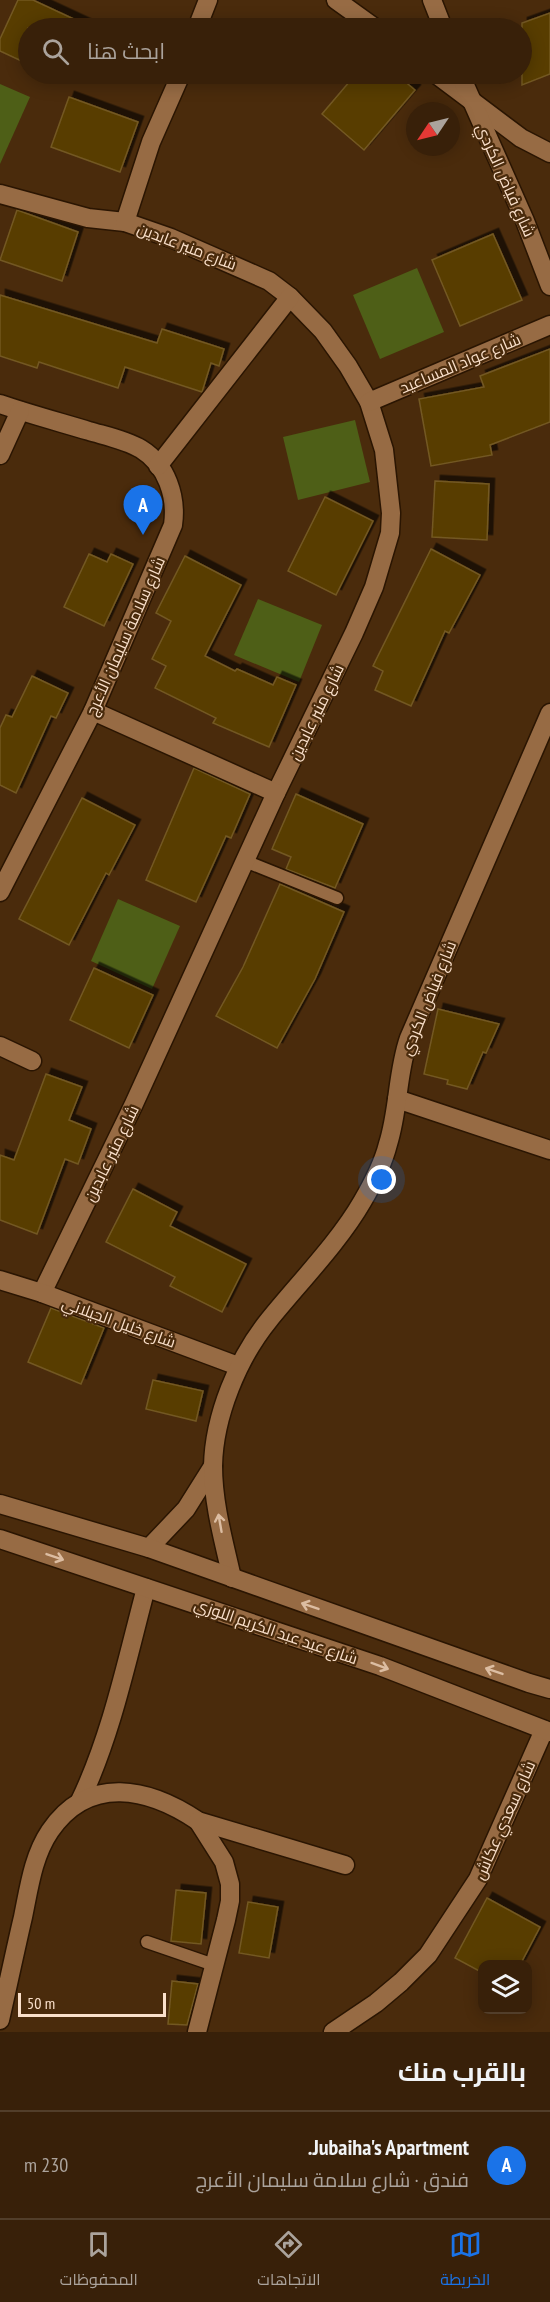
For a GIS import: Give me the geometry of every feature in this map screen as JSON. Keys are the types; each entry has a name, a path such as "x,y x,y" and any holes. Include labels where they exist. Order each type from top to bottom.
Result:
{"street":[{"path":"201,18 208,0"},
{"path":"336,0 361,18"},
{"path":"432,0 438,18"},
{"name":"شارع منير عابدين","path":"125,222 151,142 177,84"},
{"path":"450,84 521,138 550,153"},
{"name":"شارع فياض الكردي","path":"464,84 525,221 550,286"},
{"name":"شارع منير عابدين","path":"0,194 88,218 125,222 171,238 269,281 290,297 322,331 348,366 369,402 384,450 390,496 390,533 374,587 354,633 276,794 133,1106 42,1293"},
{"path":"158,466 290,297"},
{"name":"شارع عواد المساعيد","path":"369,402 550,324"},
{"name":"شارع سلامة سليمان الأعرج","path":"0,404 132,445 149,455 158,466 171,486 174,499 173,525 93,711 6,866 0,892"},
{"path":"0,455 20,411"},
{"path":"93,711 276,794"},
{"name":"شارع فياض الكردي","path":"232,1578 219,1520 213,1466 219,1423 238,1366 268,1322 342,1232 362,1203 388,1145 399,1077 409,1038 550,713"},
{"path":"0,1046 32,1061"},
{"path":"397,1099 550,1150"},
{"name":"شارع خليل الجيلاني","path":"0,1280 42,1293 238,1366"},
{"name":"شارع فياض الكردي","path":"149,1548 186,1509 213,1466"},
{"path":"0,1504 149,1548 550,1689"},
{"name":"شارع عيد عبد الكريم اللوزي","path":"0,1539 380,1666 547,1731"},
{"path":"80,1801 103,1746 146,1588"},
{"name":"شارع سعدي عكاش","path":"333,2032 376,2003 428,1955 478,1879 547,1731"},
{"path":"0,2020 35,1863 49,1832 63,1815 80,1801 109,1792 130,1792 156,1798 181,1809 198,1821 345,1866"},
{"path":"197,2032 230,1901 230,1884 224,1862 198,1821"}],"lane":[{"path":"245,861 337,898"},
{"path":"147,1942 214,1965"}],"green space":[{"path":"0,84 30,97 0,164"},
{"path":"417,268 444,332 380,359 353,295"},
{"path":"355,420 370,482 298,500 283,437"},
{"path":"258,599 322,625 299,682 234,655"},
{"path":"118,899 180,926 152,989 91,961"}],"building":[{"path":"18,0 33,0 72,18 18,18 18,59 0,51 0,39"},
{"path":"550,13 550,74 532,81 532,19"},
{"path":"348,84 408,84 415,90 364,150 322,114"},
{"path":"69,97 138,122 120,172 51,147"},
{"path":"17,210 78,232 62,281 0,260"},
{"path":"493,234 522,300 460,326 432,260"},
{"path":"0,295 157,343 162,329 224,349 219,366 211,363 202,392 125,367 118,388 39,362 37,368 0,356"},
{"path":"550,349 550,422 490,445 492,455 431,466 419,399 484,387 480,376"},
{"path":"435,481 489,484 487,540 432,537"},
{"path":"325,497 373,521 336,595 288,571"},
{"path":"431,549 480,575 449,633 445,631 411,706 375,690 383,671 373,666"},
{"path":"89,554 107,562 111,554 133,564 104,626 64,607"},
{"path":"185,556 241,585 205,656 235,671 237,669 273,685 277,677 296,685 269,747 213,723 216,718 155,688 166,666 152,659 171,621 156,613"},
{"path":"32,676 68,693 56,718 51,716 16,793 0,785 0,728 6,715 12,717"},
{"path":"194,768 250,794 231,838 226,836 196,902 146,880"},
{"path":"296,794 363,824 335,888 286,869 291,857 272,849"},
{"path":"82,798 135,825 109,875 106,873 69,945 19,919"},
{"path":"280,884 344,912 315,979 277,1048 216,1016 243,967"},
{"path":"94,968 153,995 129,1048 70,1020"},
{"path":"438,1009 499,1024 486,1053 483,1052 467,1089 447,1084 448,1080 424,1074"},
{"path":"46,1074 82,1087 69,1120 91,1129 78,1164 65,1159 37,1234 0,1220 0,1155 14,1160"},
{"path":"133,1189 177,1212 170,1226 246,1264 222,1312 170,1286 175,1277 106,1242"},
{"path":"51,1308 104,1328 81,1384 28,1362"},
{"path":"153,1380 203,1391 196,1421 146,1409"},
{"path":"176,1890 206,1893 201,1944 171,1941"},
{"path":"487,1898 540,1927 523,1960 478,1960 478,1970 455,1958"},
{"path":"248,1902 278,1907 269,1958 239,1953"},
{"path":"172,1981 198,1984 187,2025 168,2024"}],"place":[{"name":"Jubaiha's Apartment.","path":"143,535"}]}
